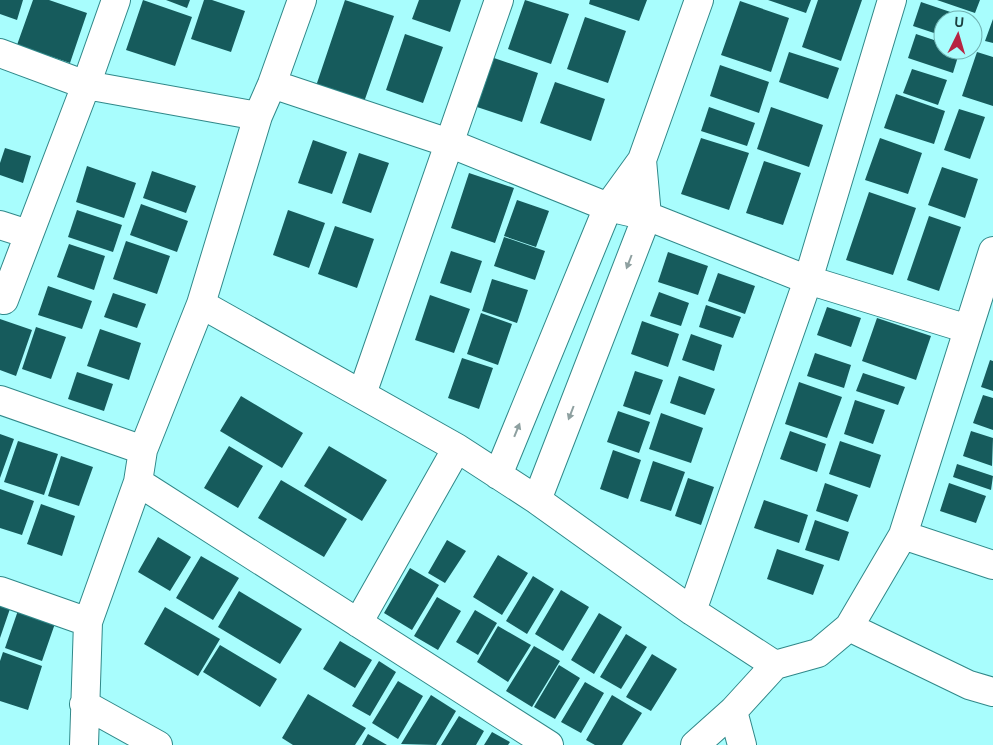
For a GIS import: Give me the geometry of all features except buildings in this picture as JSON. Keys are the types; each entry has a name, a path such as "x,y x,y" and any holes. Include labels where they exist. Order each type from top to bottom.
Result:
{"street":[{"path":"4,300 86,85 116,0"},
{"path":"84,745 88,622 138,482 143,450 201,304 258,116 272,84 302,0"},
{"path":"362,394 499,0"},
{"path":"498,475 608,207 642,160 699,0"},
{"path":"692,611 808,280 892,0"},
{"path":"0,53 86,85 258,116"},
{"path":"272,84 449,142 608,207 647,216 808,280 968,330"},
{"path":"537,500 647,216 642,160"},
{"path":"0,225 28,234"},
{"path":"695,745 733,711 775,664 818,654 848,627 903,535 993,251"},
{"path":"201,304 457,448 537,500 692,611 775,664"},
{"path":"0,400 143,450"},
{"path":"358,622 457,448"},
{"path":"138,482 549,745"},
{"path":"903,535 993,565"},
{"path":"0,591 88,622"},
{"path":"848,627 969,684 993,692"},
{"path":"84,704 158,745"},
{"path":"733,711 742,745"}]}
